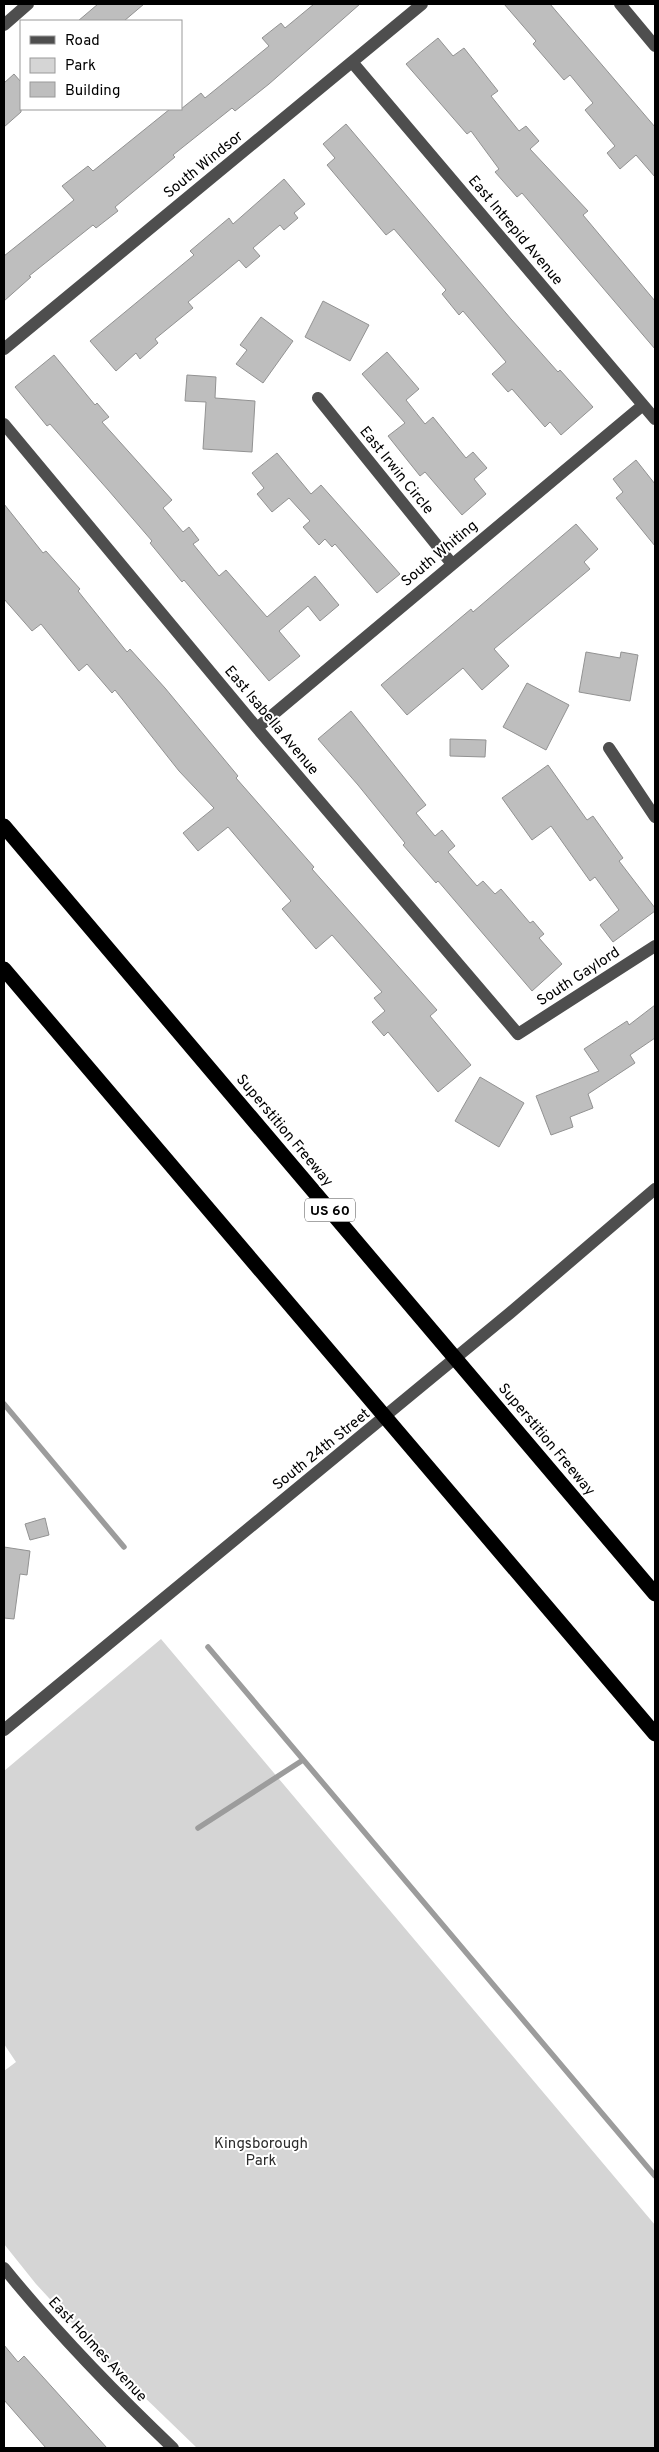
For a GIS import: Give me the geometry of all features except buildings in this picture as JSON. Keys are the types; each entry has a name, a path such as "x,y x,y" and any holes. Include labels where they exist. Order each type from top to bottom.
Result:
{"highway":[{"name":"Superstition Freeway","path":"4,826 655,1594"},
{"path":"4,969 655,1734"}],"street":[{"path":"4,25 28,4"},
{"name":"South Windsor","path":"4,348 422,4"},
{"path":"620,4 655,46"},
{"name":"East Intrepid Avenue","path":"352,62 655,420"},
{"name":"East Irwin Circle","path":"318,398 452,564"},
{"name":"South Whiting","path":"256,728 643,405"},
{"name":"East Isabella Avenue","path":"4,424 256,728 518,1034"},
{"path":"609,748 655,817"},
{"name":"South Gaylord","path":"518,1034 655,946"},
{"name":"South 24th Street","path":"4,1730 510,1313 655,1189"},
{"name":"East Holmes Avenue","path":"4,2268 38,2311 112,2391 173,2448"}],"green space":[{"name":"Kingsborough Park","path":"161,1639 655,2225 655,2448 197,2448 108,2362 36,2284 4,2244 4,2071 16,2062 4,2044 4,1771"}],"waterway":[{"path":"4,1404 124,1547"},
{"path":"208,1647 655,2176"},
{"path":"198,1828 303,1760"}]}
